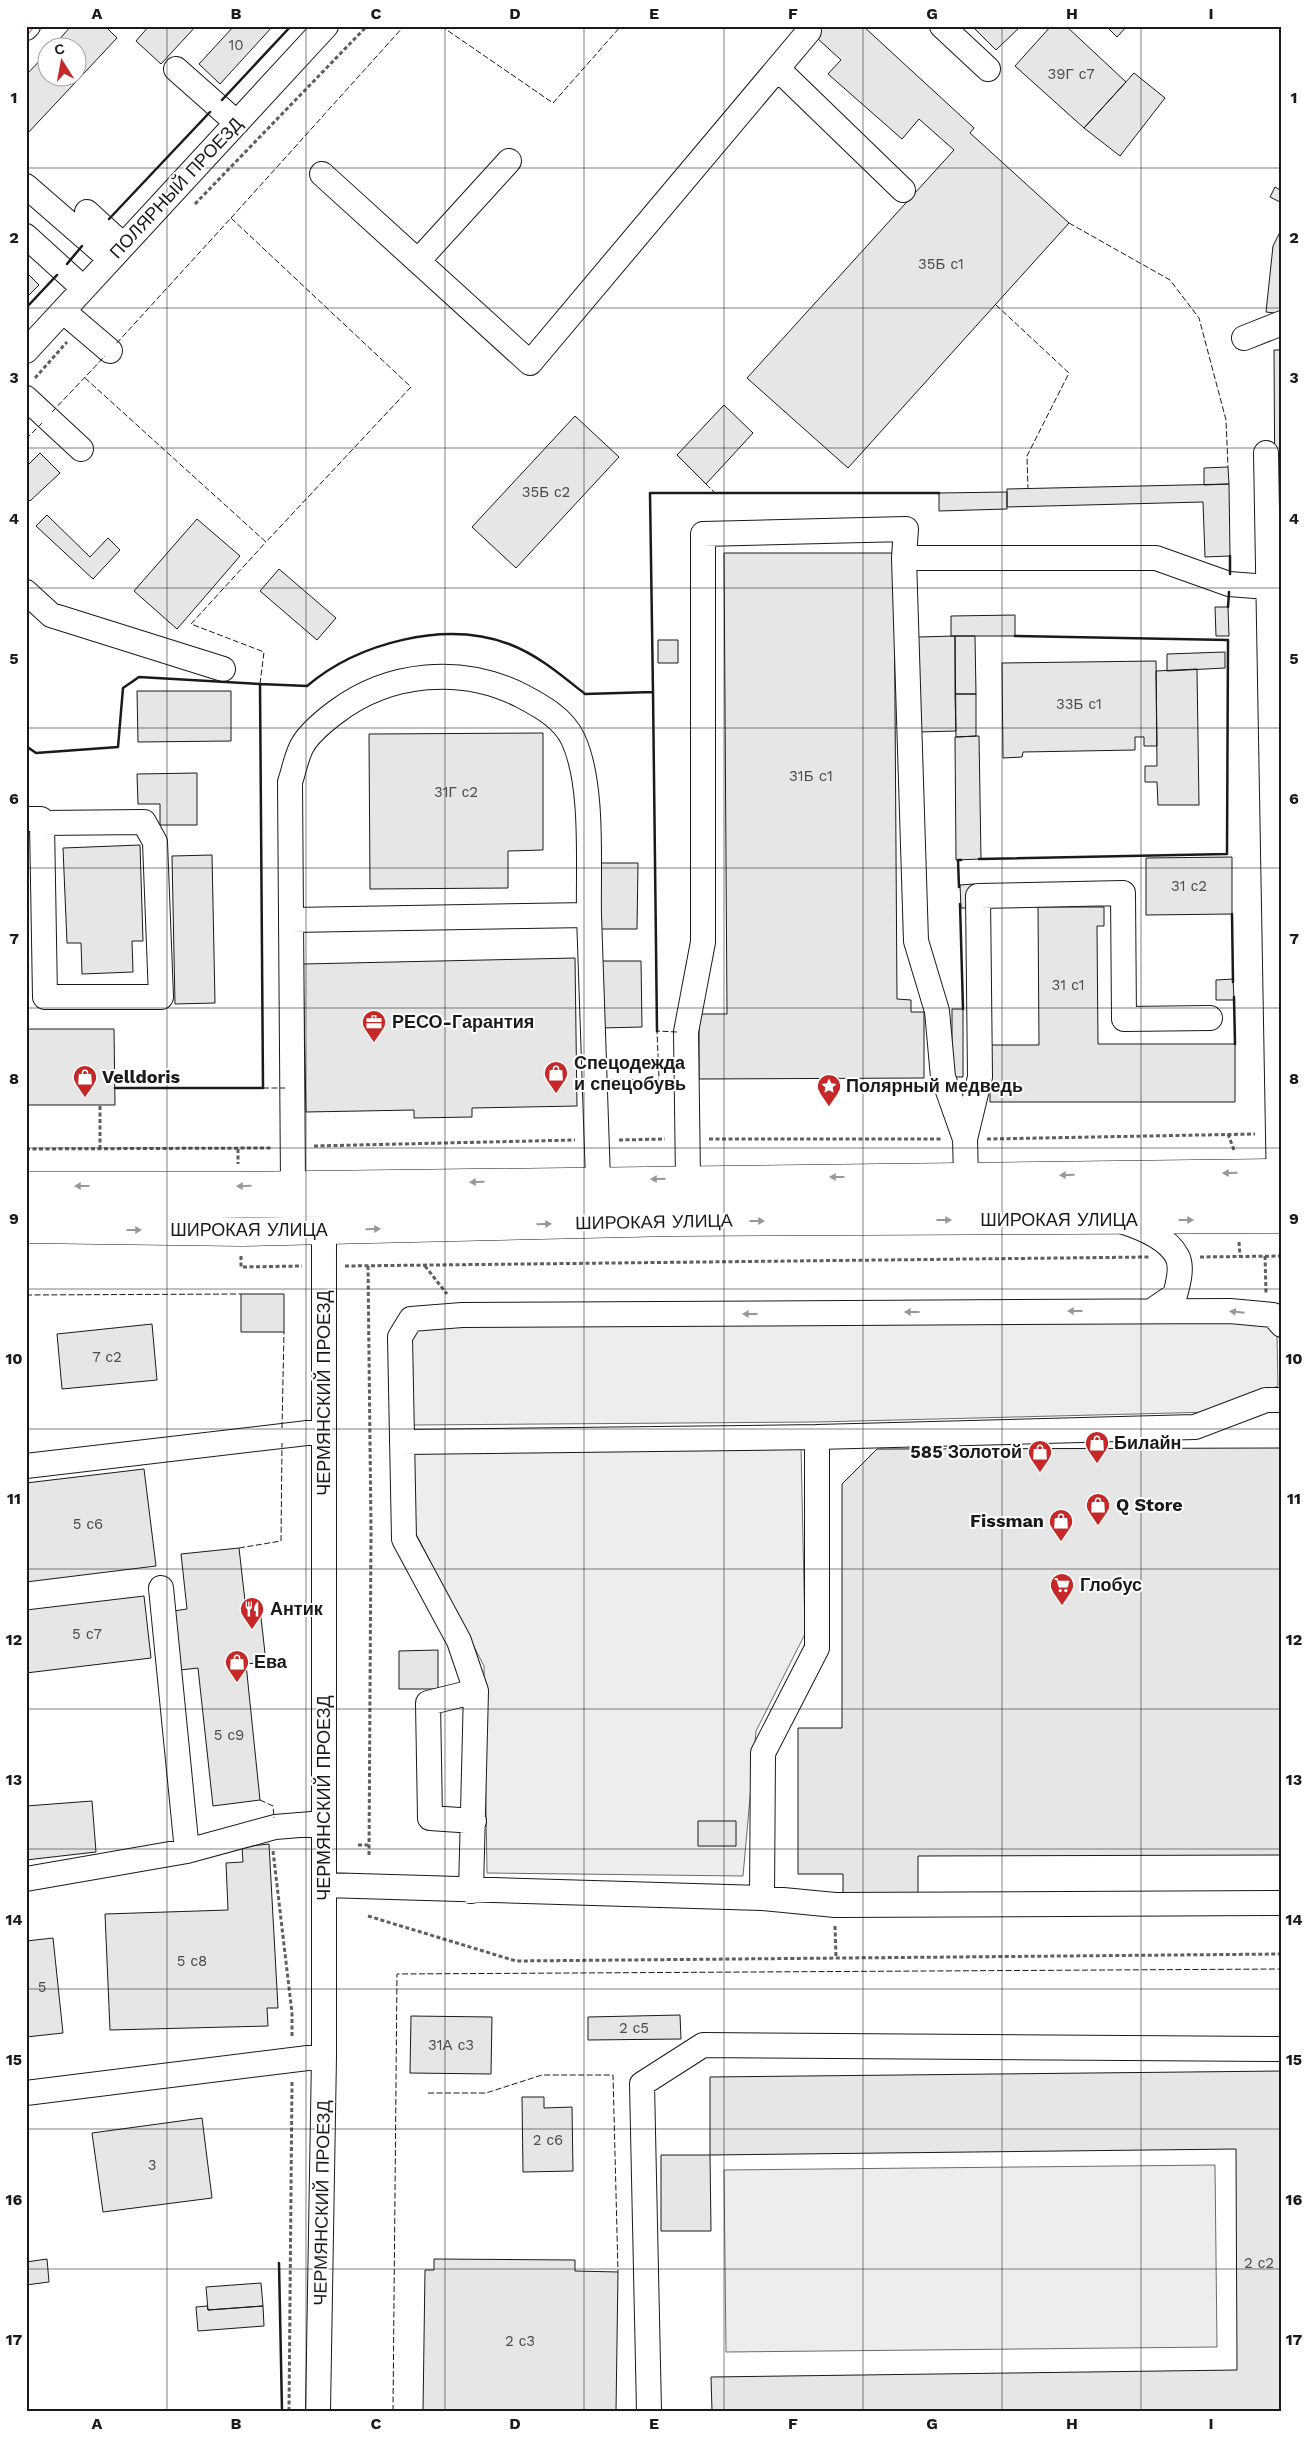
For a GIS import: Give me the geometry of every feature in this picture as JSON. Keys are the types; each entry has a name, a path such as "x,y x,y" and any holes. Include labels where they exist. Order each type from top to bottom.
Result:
{"main road":[{"name":"ШИРОКАЯ УЛИЦА","path":"26,1229 186,1230 324,1207 598,1180 966,1177 1280,1195"},
{"name":"ШИРОКАЯ УЛИЦА","path":"26,1186 293,1184 324,1207 496,1224 1120,1220 1280,1195"},
{"path":"178,1186 207,1206 209,1214 203,1224 186,1230"}],"street":[{"path":"942,26 988,69"},
{"name":"ПОЛЯРНЫЙ ПРОЕЗД","path":"26,351 71,317 83,288 237,123 318,29"},
{"path":"322,174 530,363 809,31"},
{"path":"176,69 237,123"},
{"path":"778,70 904,190"},
{"path":"418,261 510,161"},
{"path":"26,186 116,252"},
{"path":"88,212 116,252"},
{"path":"26,236 83,288"},
{"path":"71,317 110,351"},
{"path":"1244,338 1282,323"},
{"path":"30,389 81,449"},
{"path":"1266,452 1280,1195"},
{"path":"688,1179 687,1022 703,942 703,534 906,530 904,558 916,941 937,1011 942,1077 965,1139"},
{"path":"904,558 1156,558 1229,584 1268,587"},
{"path":"26,592 51,615 223,669"},
{"path":"293,1184 290,782 302,746 323,722 370,690 408,678 440,676 471,679 509,689 548,709 572,738 583,773 598,1180"},
{"path":"34,821 144,822 155,842 161,997 46,997 34,821"},
{"path":"966,1177 965,1139 980,1077 978,896 1123,893 1124,1019 1210,1018"},
{"path":"292,920 589,915"},
{"name":"ШИРОКАЯ УЛИЦА","path":"26,1208 324,1207 1280,1195"},
{"name":"ЧЕРМЯНСКИЙ ПРОЕЗД","path":"318,2411 324,2056 324,1207"},
{"path":"1120,1220 1135,1225 1164,1241 1178,1257 1179,1277 1175,1295 1153,1310"},
{"path":"471,1891 476,1691 459,1641 404,1539 400,1337 411,1319 464,1316 1153,1310 1230,1311 1273,1315 1282,1324"},
{"path":"402,1442 816,1437 1195,1427 1266,1400 1282,1400"},
{"path":"26,1466 324,1431"},
{"path":"762,1898 763,1753 816,1648 816,1437"},
{"path":"161,1588 187,1851"},
{"path":"474,1821 430,1818 428,1703 476,1691"},
{"path":"26,1879 187,1851 275,1827 324,1822"},
{"path":"324,1885 471,1891 762,1898 835,1905 1282,1903"},
{"path":"649,2411 642,2084 704,2045 1282,2049"},
{"path":"26,2093 324,2056"}],"path":[{"path":"189,210 367,26"},
{"path":"30,389 60,352 71,317"},
{"path":"100,1105 100,1149"},
{"path":"1228,1134 1234,1151"},
{"path":"26,1149 238,1149 293,1146 596,1140 965,1139 1278,1134"},
{"path":"238,1149 238,1164"},
{"path":"1238,1235 1240,1256"},
{"path":"241,1255 241,1267 305,1266"},
{"path":"336,1266 1282,1256"},
{"path":"368,1266 371,1522 369,1856"},
{"path":"424,1266 464,1316"},
{"path":"358,1845 369,1845"},
{"path":"272,1847 292,2013 289,2411"},
{"path":"368,1916 516,1961 1282,1954"},
{"path":"835,1923 836,1958"}],"shaded area":[{"path":"1255,1316 1277,1334 1278,1386 1213,1412 817,1422 412,1425 411,1322"},
{"path":"801,1447 805,1634 756,1731 743,1876 487,1873 484,1666 413,1528 413,1454"},
{"path":"1215,2165 1217,2347 726,2352 724,2170"}],"building":[{"path":"71,26 105,26 117,38 88,69 88,38 61,38"},
{"path":"149,26 196,26 161,64 136,41"},
{"path":"234,26 273,26 220,84 199,64"},
{"path":"804,26 863,26 974,128 970,133 1069,223 848,468 747,378 954,150 919,119 902,139 828,74 841,60"},
{"path":"972,26 1021,26 996,50"},
{"path":"1051,26 1066,26 1126,82 1084,128 1015,66"},
{"path":"1106,26 1127,26 1117,37"},
{"path":"38,62 38,88 70,88 26,135 26,75"},
{"path":"1134,73 1165,98 1120,156 1084,128"},
{"path":"1275,187 1282,191 1282,203 1270,197"},
{"path":"1282,228 1282,314 1266,312 1273,246"},
{"path":"26,272 39,285 26,298"},
{"path":"1274,350 1282,350 1282,684 1276,684"},
{"path":"724,405 753,433 706,484 677,455"},
{"path":"575,416 619,457 516,568 472,527"},
{"path":"40,453 60,473 30,501 26,497 26,467"},
{"path":"1228,467 1229,484 1204,485 1204,468"},
{"path":"1229,484 1230,556 1205,557 1203,502 1007,507 1007,489"},
{"path":"1007,492 1007,509 939,511 939,493"},
{"path":"47,515 90,557 108,538 120,550 93,579 36,526"},
{"path":"197,519 240,556 177,629 134,591"},
{"path":"724,553 894,553 897,999 911,1000 911,1012 924,1012 924,1078 699,1079 699,1014 727,1014"},
{"path":"279,569 336,618 317,640 260,591"},
{"path":"1215,607 1228,607 1229,636 1216,636"},
{"path":"1015,615 1015,636 951,636 951,616"},
{"path":"955,636 975,636 976,694 955,694"},
{"path":"955,636 956,731 919,732 918,637"},
{"path":"658,640 678,640 678,663 658,663"},
{"path":"1225,652 1225,668 1167,671 1167,654"},
{"path":"1156,661 1157,746 1144,746 1144,737 1135,737 1135,750 1023,752 1022,757 1003,758 1002,663"},
{"path":"1197,669 1199,805 1158,805 1157,782 1145,782 1145,766 1157,766 1156,671"},
{"path":"137,691 231,691 231,741 138,742"},
{"path":"955,694 976,694 976,736 956,737"},
{"path":"543,733 543,850 508,851 508,888 370,889 369,734"},
{"path":"979,736 981,859 956,860 955,737"},
{"path":"197,773 197,825 160,825 160,804 138,804 137,774"},
{"path":"140,845 143,941 132,941 133,972 82,974 81,943 67,943 63,848"},
{"path":"212,855 215,1003 175,1004 172,856"},
{"path":"1232,857 1232,914 1146,915 1146,858"},
{"path":"600,863 638,863 637,929 600,929"},
{"path":"974,884 975,908 961,908 960,885"},
{"path":"1038,907 1104,907 1104,926 1097,926 1098,1044 1235,1044 1235,1102 990,1102 990,1045 1039,1045"},
{"path":"575,958 577,1106 472,1108 472,1117 414,1118 414,1110 306,1112 303,964"},
{"path":"600,961 641,961 642,1027 601,1028"},
{"path":"1233,979 1234,1000 1216,1000 1216,980"},
{"path":"952,1009 963,1009 963,1077 952,1077"},
{"path":"26,1029 114,1029 115,1105 26,1105"},
{"path":"241,1294 284,1294 284,1332 241,1332"},
{"path":"152,1324 157,1380 62,1389 57,1334"},
{"name":"Глобус","path":"1282,1448 1282,1855 918,1856 918,1894 843,1894 843,1874 798,1874 798,1728 842,1728 842,1484 877,1449"},
{"path":"144,1469 156,1566 26,1582 26,1483"},
{"path":"239,1548 245,1601 259,1600 266,1662 246,1664 260,1800 213,1806 198,1668 180,1670 174,1611 187,1609 181,1554"},
{"path":"144,1596 151,1658 26,1673 26,1610"},
{"path":"438,1650 438,1689 399,1689 399,1651"},
{"path":"92,1801 96,1852 26,1860 26,1806"},
{"path":"698,1821 736,1821 736,1846 698,1846"},
{"path":"269,1844 278,2008 267,2008 268,2026 110,2030 105,1914 228,1910 226,1863 243,1862 242,1847"},
{"path":"53,1938 63,2033 26,2037 26,1941"},
{"path":"680,2015 681,2039 588,2040 588,2017"},
{"path":"411,2016 492,2017 491,2074 410,2073"},
{"path":"1282,2071 1282,2411 712,2411 711,2377 1237,2370 1236,2149 710,2155 710,2077"},
{"path":"522,2097 544,2097 544,2108 572,2107 573,2171 523,2172"},
{"path":"202,2118 212,2198 103,2212 92,2133"},
{"path":"661,2155 710,2155 711,2231 661,2231"},
{"path":"47,2259 49,2282 26,2285 26,2262"},
{"path":"434,2259 575,2260 575,2271 618,2272 616,2411 423,2411 425,2270 434,2270"},
{"path":"261,2283 263,2306 208,2310 206,2287"},
{"path":"207,2306 208,2310 263,2306 264,2326 198,2331 196,2307"}],"fence":[{"path":"231,218 404,26"},
{"path":"441,26 553,103 621,26"},
{"path":"85,378 266,542 411,387 231,218 115,345"},
{"path":"1069,223 1170,280 1199,318 1226,420 1228,467"},
{"path":"996,305 1069,373 1027,456 1028,489"},
{"path":"52,412 105,356"},
{"path":"26,439 42,423"},
{"path":"706,484 714,492"},
{"path":"260,684 264,652 191,624 266,542"},
{"path":"602,1080 659,1079 657,1031 677,1032"},
{"path":"263,1088 285,1088"},
{"path":"26,1295 241,1294"},
{"path":"282,1428 284,1332"},
{"path":"239,1548 281,1541 282,1443"},
{"path":"260,1800 273,1806 274,1818"},
{"path":"393,2411 397,1974 1282,1969"},
{"path":"428,2093 486,2093 542,2075 613,2075 618,2272"}],"wall":[{"path":"222,100 291,26"},
{"path":"109,219 210,112"},
{"path":"67,264 82,246"},
{"path":"26,308 57,275"},
{"path":"653,692 650,493 939,493"},
{"path":"1230,556 1230,574"},
{"path":"1228,607 1229,592"},
{"path":"260,684 307,686 328,671 376,647 430,635 457,634 484,637 520,649 549,666 585,694 653,692 657,1031"},
{"path":"979,859 1227,854 1228,640 1015,636"},
{"path":"26,746 36,753 118,747 123,688 139,677 260,684 263,1088 115,1088"},
{"path":"959,887 958,860 961,860"},
{"path":"960,904 963,1009"},
{"path":"1232,914 1233,982"},
{"path":"1234,997 1235,1044"},
{"path":"279,2263 282,2411"}],"power":[{"path":"26,36 35,26"}],"place":[{"name":"РЕСО-Гарантия","path":"374,1043"},
{"name":"Спецодежда и спецобувь","path":"556,1094"},
{"name":"Velldoris","path":"85,1098"},
{"name":"Полярный медведь","path":"829,1107"},
{"name":"Билайн","path":"1097,1464"},
{"name":"585 Золотой","path":"1040,1473"},
{"name":"Q Store","path":"1098,1526"},
{"name":"Fissman","path":"1061,1542"},
{"name":"Глобус","path":"1062,1606"},
{"name":"Антик","path":"252,1630"},
{"name":"Ева","path":"237,1683"}]}
